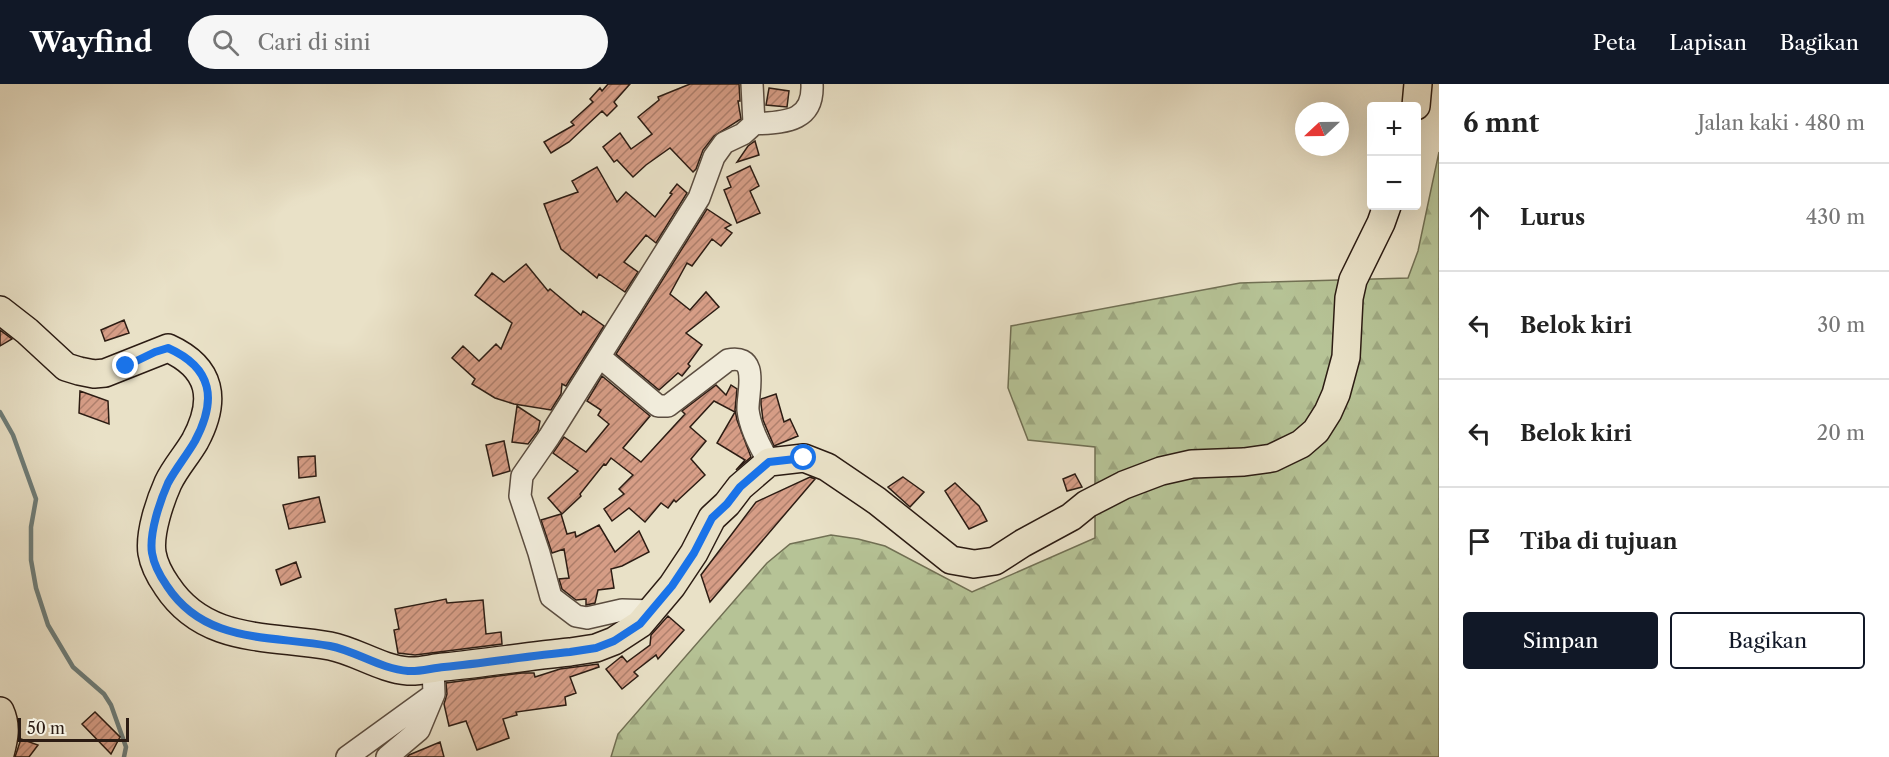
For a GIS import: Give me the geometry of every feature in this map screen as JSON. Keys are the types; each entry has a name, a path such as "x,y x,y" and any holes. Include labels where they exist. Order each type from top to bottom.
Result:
{"main road":[{"path":"1416,102 1418,84"},
{"path":"0,310 66,367 79,371 105,374 168,348 185,356 200,369 207,389 206,412 195,440 168,484 155,516 151,544 158,573 173,595 188,611 212,626 239,634 333,646 433,681 596,648 626,634 652,611 694,553 712,518 740,487 769,462 804,458 827,467 877,501 951,560 974,564 995,561 1071,517 1087,504 1124,485 1161,471 1192,464 1254,461 1286,453 1316,431 1336,394 1346,357 1349,298 1353,280 1386,210"},
{"path":"0,711 5,734 0,754"}],"street":[{"path":"752,84 754,124"},
{"path":"652,611 622,610 587,618 576,616 556,602 549,591 543,564 520,496 522,476 600,357 699,198 714,157 724,143 743,134 754,124 787,122 799,116 808,108 812,84"},
{"path":"600,357 658,406 668,406 728,360 741,361 747,365 750,373 748,410 758,443 769,462"},
{"path":"347,757 433,681"},
{"path":"387,757 419,730 433,681"}],"green space":[{"path":"1439,152 1439,757 611,757 618,734 767,563 790,544 831,535 885,546 972,592 1095,538 1095,447 1028,440 1008,388 1011,326 1240,283 1408,278 1418,251"}],"building":[{"path":"608,84 630,84 614,102 617,106 607,116 602,111 569,142 551,153 544,142 574,125 571,122 593,102 590,99 600,88 602,91"},
{"path":"690,84 739,84 740,101 738,101 741,119 714,136 703,150 693,172 670,148 633,177 617,160 614,162 603,147 620,133 631,149 652,134 638,117 659,100 658,97"},
{"path":"769,88 789,91 787,107 766,105"},
{"path":"755,141 759,155 737,162 748,146"},
{"path":"750,166 759,186 750,191 760,213 737,223 724,190 731,187 727,177"},
{"path":"597,167 617,202 626,192 655,217 677,184 687,193 656,243 646,235 624,262 638,272 625,292 599,274 597,278 561,249 544,204 578,192 572,181"},
{"path":"707,209 731,225 725,228 732,233 721,246 712,239 692,266 687,263 670,294 690,310 706,292 719,307 686,333 702,345 682,376 678,373 659,390 616,354"},
{"path":"526,264 548,291 550,289 581,315 583,311 604,326 566,386 562,384 561,394 551,410 514,404 495,398 472,384 475,379 452,358 463,346 479,361 496,344 501,349 512,323 475,295 492,273 504,282"},
{"path":"124,320 129,333 105,341 101,330"},
{"path":"0,330 12,339 0,346"},
{"path":"602,376 650,416 623,448 641,462 685,414 682,411 716,385 726,395 731,385 737,389 735,410 737,420 751,457 736,470 745,460 717,443 735,412 714,401 690,427 706,441 691,459 705,475 676,502 674,500 668,508 661,503 645,522 629,508 612,521 604,509 624,494 619,489 633,475 611,458 580,494 581,496 562,514 548,498 578,471 553,453 564,437 586,452 609,424 598,415 601,410 587,401"},
{"path":"80,391 108,401 109,424 79,413"},
{"path":"776,394 784,422 790,419 798,436 774,446 763,420 761,399"},
{"path":"517,406 540,421 538,431 528,444 512,442"},
{"path":"504,441 510,471 493,476 486,445"},
{"path":"315,456 316,476 299,478 298,457"},
{"path":"1075,474 1082,487 1067,491 1063,479"},
{"path":"810,477 815,479 710,602 701,575 756,502"},
{"path":"903,477 924,492 910,507 888,487"},
{"path":"955,483 979,506 987,521 969,529 945,491"},
{"path":"319,497 325,522 289,529 283,505"},
{"path":"561,514 567,534 575,532 576,537 599,525 615,552 639,531 649,552 611,569 614,588 598,590 595,603 586,605 586,599 576,600 562,589 559,579 569,578 564,549 552,553 541,520"},
{"path":"296,562 301,577 281,585 276,570"},
{"path":"446,599 447,603 483,600 486,634 501,632 502,644 415,655 398,653 394,630 399,629 395,609"},
{"path":"668,616 684,630 658,659 656,655 634,672 638,676 622,689 606,669 622,656 627,662 650,645 651,635"},
{"path":"598,664 599,667 570,677 576,693 565,697 566,705 516,712 517,715 503,719 509,738 477,750 466,721 449,726 444,704 447,694 446,683 522,673 534,673 535,677 560,669"},
{"path":"95,712 120,737 111,754 82,724"},
{"path":"21,739 38,745 29,757 15,757"},
{"path":"440,742 444,757 407,757 409,755"}],"waterway":[{"path":"0,412 13,435 36,499 31,527 31,560 36,588 48,625 73,667 104,694 111,705 126,747 124,757"}],"route":[{"path":"126,366 168,348 185,356 200,369 207,389 208,402 201,426 168,484 153,526 152,554 158,573 173,595 188,611 212,626 239,634 333,646 408,671 570,652 596,648 614,641 640,624 652,611 694,553 712,518 749,478 756,475 769,462 804,458"}]}
